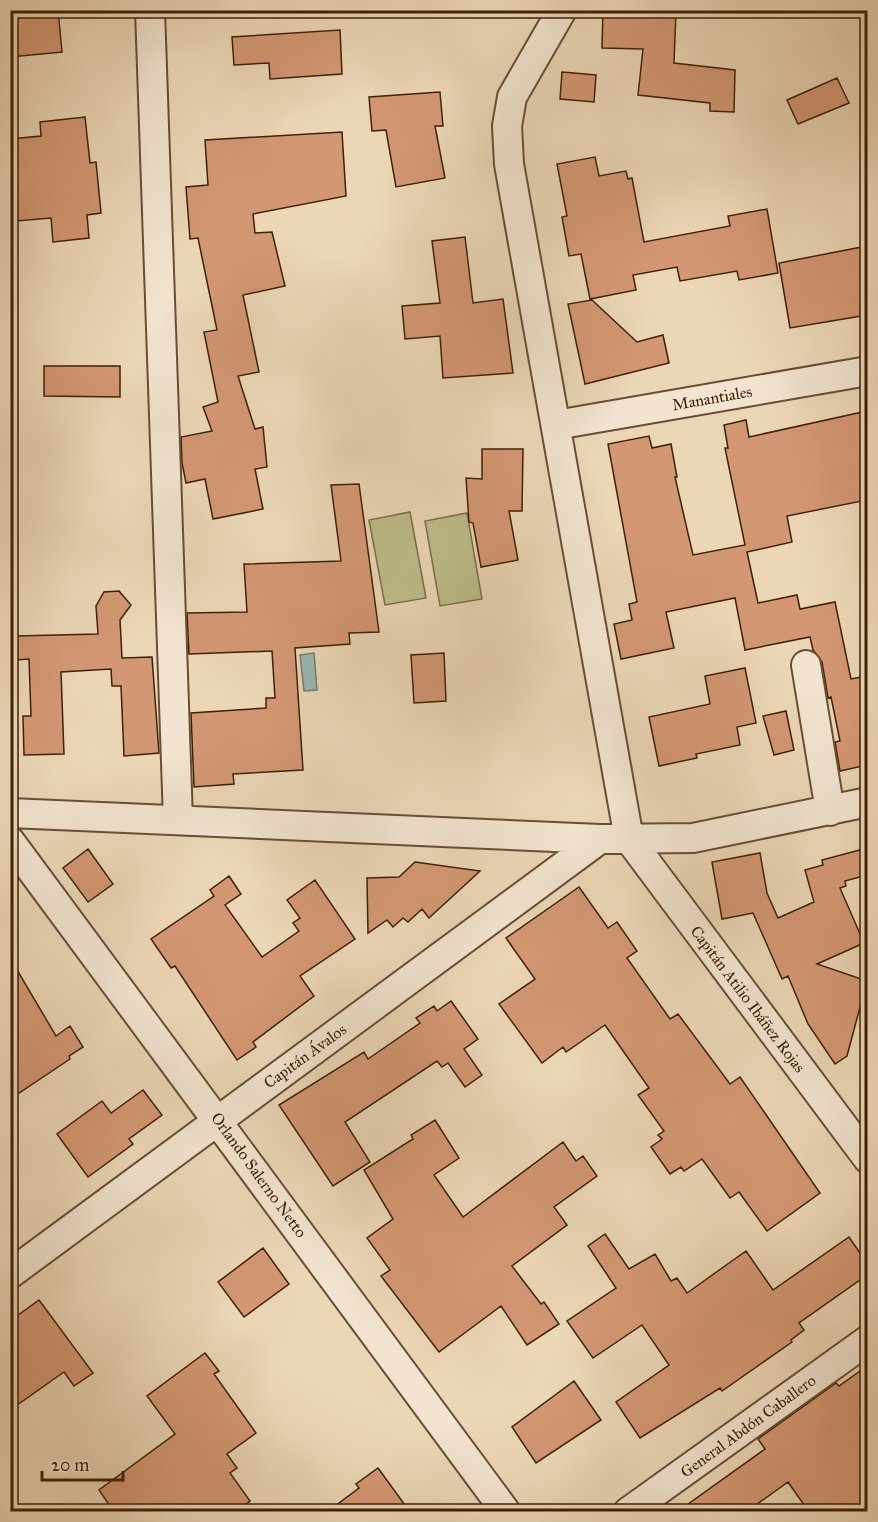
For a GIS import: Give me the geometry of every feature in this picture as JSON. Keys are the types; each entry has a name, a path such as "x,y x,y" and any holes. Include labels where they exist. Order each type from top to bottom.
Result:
{"street":[{"path":"150,10 178,820"},
{"path":"562,10 512,97 507,126 509,164 629,839"},
{"name":"Manantiales","path":"556,426 867,371"},
{"path":"806,665 830,811"},
{"path":"10,813 629,839 693,838 867,802"},
{"name":"Capitán Ávalos","path":"10,1274 600,839"},
{"name":"Capitán Atilio Ibáñez Rojas","path":"629,839 867,1159"},
{"name":"Orlando Salerno Netto","path":"10,841 219,1120 506,1512"},
{"name":"General Abdón Caballero","path":"628,1512 867,1340"}],"green space":[{"path":"410,512 426,598 385,605 369,520"},
{"path":"467,513 482,599 440,606 425,521"}],"water":[{"path":"314,653 317,690 304,691 300,655"}],"building":[{"path":"10,10 58,10 62,52 10,57"},
{"path":"603,10 676,10 674,63 735,70 734,112 710,111 710,103 638,95 643,49 602,48"},
{"path":"340,30 342,74 270,79 269,63 234,65 232,37"},
{"path":"562,72 596,75 594,102 560,99"},
{"path":"837,78 849,103 798,124 787,100"},
{"path":"440,92 443,126 435,126 445,178 396,187 386,130 372,131 369,97"},
{"path":"85,117 90,163 96,162 101,213 87,215 89,238 53,242 51,218 16,221 10,139 41,136 40,122"},
{"path":"342,132 346,196 253,214 255,233 272,232 285,286 243,295 259,372 238,376 255,429 263,427 267,467 255,469 263,509 213,519 205,479 186,483 182,463 181,437 212,431 203,407 218,402 204,332 217,330 198,238 190,239 186,187 208,185 205,140"},
{"path":"595,157 599,176 626,171 628,179 632,178 644,242 730,226 728,216 767,209 778,273 739,280 737,271 680,281 677,267 633,275 636,290 590,299 581,254 569,256 562,217 567,216 557,164"},
{"path":"465,237 473,303 503,299 513,373 443,378 440,336 405,339 402,306 440,303 432,241"},
{"path":"867,246 867,315 790,328 779,263"},
{"path":"592,300 637,342 663,335 669,363 585,384 568,304"},
{"path":"44,366 120,366 120,397 44,396"},
{"path":"867,411 867,500 787,516 792,542 747,552 758,603 797,595 800,609 835,602 851,679 867,676 867,765 840,771 835,742 840,741 831,697 828,698 822,662 813,650 810,637 745,650 735,598 666,612 674,648 621,659 614,624 632,620 629,604 637,602 608,444 649,436 652,448 671,444 677,477 675,477 693,555 745,545 725,448 728,448 724,425 746,420 749,437"},
{"path":"482,449 523,449 522,511 509,511 518,560 481,567 473,523 469,522 466,478 482,479"},
{"path":"359,484 379,632 349,633 350,644 295,648 303,770 233,774 234,784 194,787 191,713 266,708 266,698 275,698 272,651 189,654 187,613 247,612 244,564 341,561 331,485"},
{"path":"119,591 131,605 120,620 122,658 152,657 159,753 124,756 121,686 112,686 111,669 61,672 64,754 24,755 23,716 31,716 29,659 16,660 16,636 98,634 96,606 104,592"},
{"path":"444,653 446,701 414,703 411,655"},
{"path":"745,668 756,723 737,727 740,745 696,754 697,758 659,766 649,717 710,704 705,676"},
{"path":"786,711 794,750 774,755 763,716"},
{"path":"867,848 867,875 845,881 846,886 840,888 864,943 817,964 867,981 847,1056 835,1064 808,1024 788,976 782,979 753,913 722,919 712,862 760,853 767,893 778,918 814,902 805,870 823,865 822,860"},
{"path":"88,849 113,884 88,902 63,868"},
{"path":"415,862 480,871 429,918 422,909 408,922 403,918 393,927 387,920 368,933 367,878 399,877"},
{"path":"229,876 241,894 225,905 262,957 299,931 293,923 300,918 287,900 315,880 355,939 300,976 314,996 253,1042 256,1047 237,1060 175,966 171,968 151,939 214,896 210,890"},
{"path":"579,887 608,928 617,922 637,951 627,958 670,1019 678,1014 730,1084 740,1077 820,1193 767,1231 739,1192 730,1198 702,1159 684,1171 681,1167 670,1174 651,1147 662,1139 658,1135 664,1131 638,1095 649,1088 605,1025 566,1052 563,1047 542,1063 499,1004 535,979 506,938"},
{"path":"10,958 56,1036 70,1026 83,1047 69,1056 70,1059 10,1099"},
{"path":"451,1001 478,1039 464,1049 482,1075 465,1087 448,1063 442,1067 437,1061 345,1122 370,1162 333,1186 279,1105 364,1052 368,1059 420,1023 416,1018 434,1006 437,1011"},
{"path":"143,1090 162,1115 129,1139 133,1144 88,1177 57,1134 102,1101 111,1113"},
{"path":"435,1120 459,1158 434,1175 463,1217 563,1142 576,1161 583,1156 597,1176 554,1207 567,1225 512,1266 541,1304 544,1302 559,1324 527,1345 501,1306 439,1352 381,1276 390,1270 367,1238 393,1219 364,1170 413,1139 411,1135"},
{"path":"605,1234 629,1269 655,1254 671,1281 677,1278 687,1293 746,1251 773,1290 849,1237 867,1263 867,1275 799,1323 804,1330 791,1340 792,1342 722,1391 720,1388 640,1438 616,1402 669,1365 642,1325 593,1358 567,1321 616,1288 588,1246"},
{"path":"263,1248 289,1284 244,1317 218,1282"},
{"path":"39,1300 93,1373 74,1386 64,1372 10,1410 10,1321"},
{"path":"205,1353 219,1371 214,1374 256,1433 227,1454 237,1468 230,1473 250,1501 236,1512 114,1512 99,1490 175,1434 147,1396"},
{"path":"867,1366 867,1512 809,1512 788,1482 746,1512 677,1512 765,1449 758,1439 836,1383 839,1386"},
{"path":"574,1381 601,1420 536,1463 512,1427"},
{"path":"378,1468 410,1512 327,1512 359,1488 356,1484"}]}
